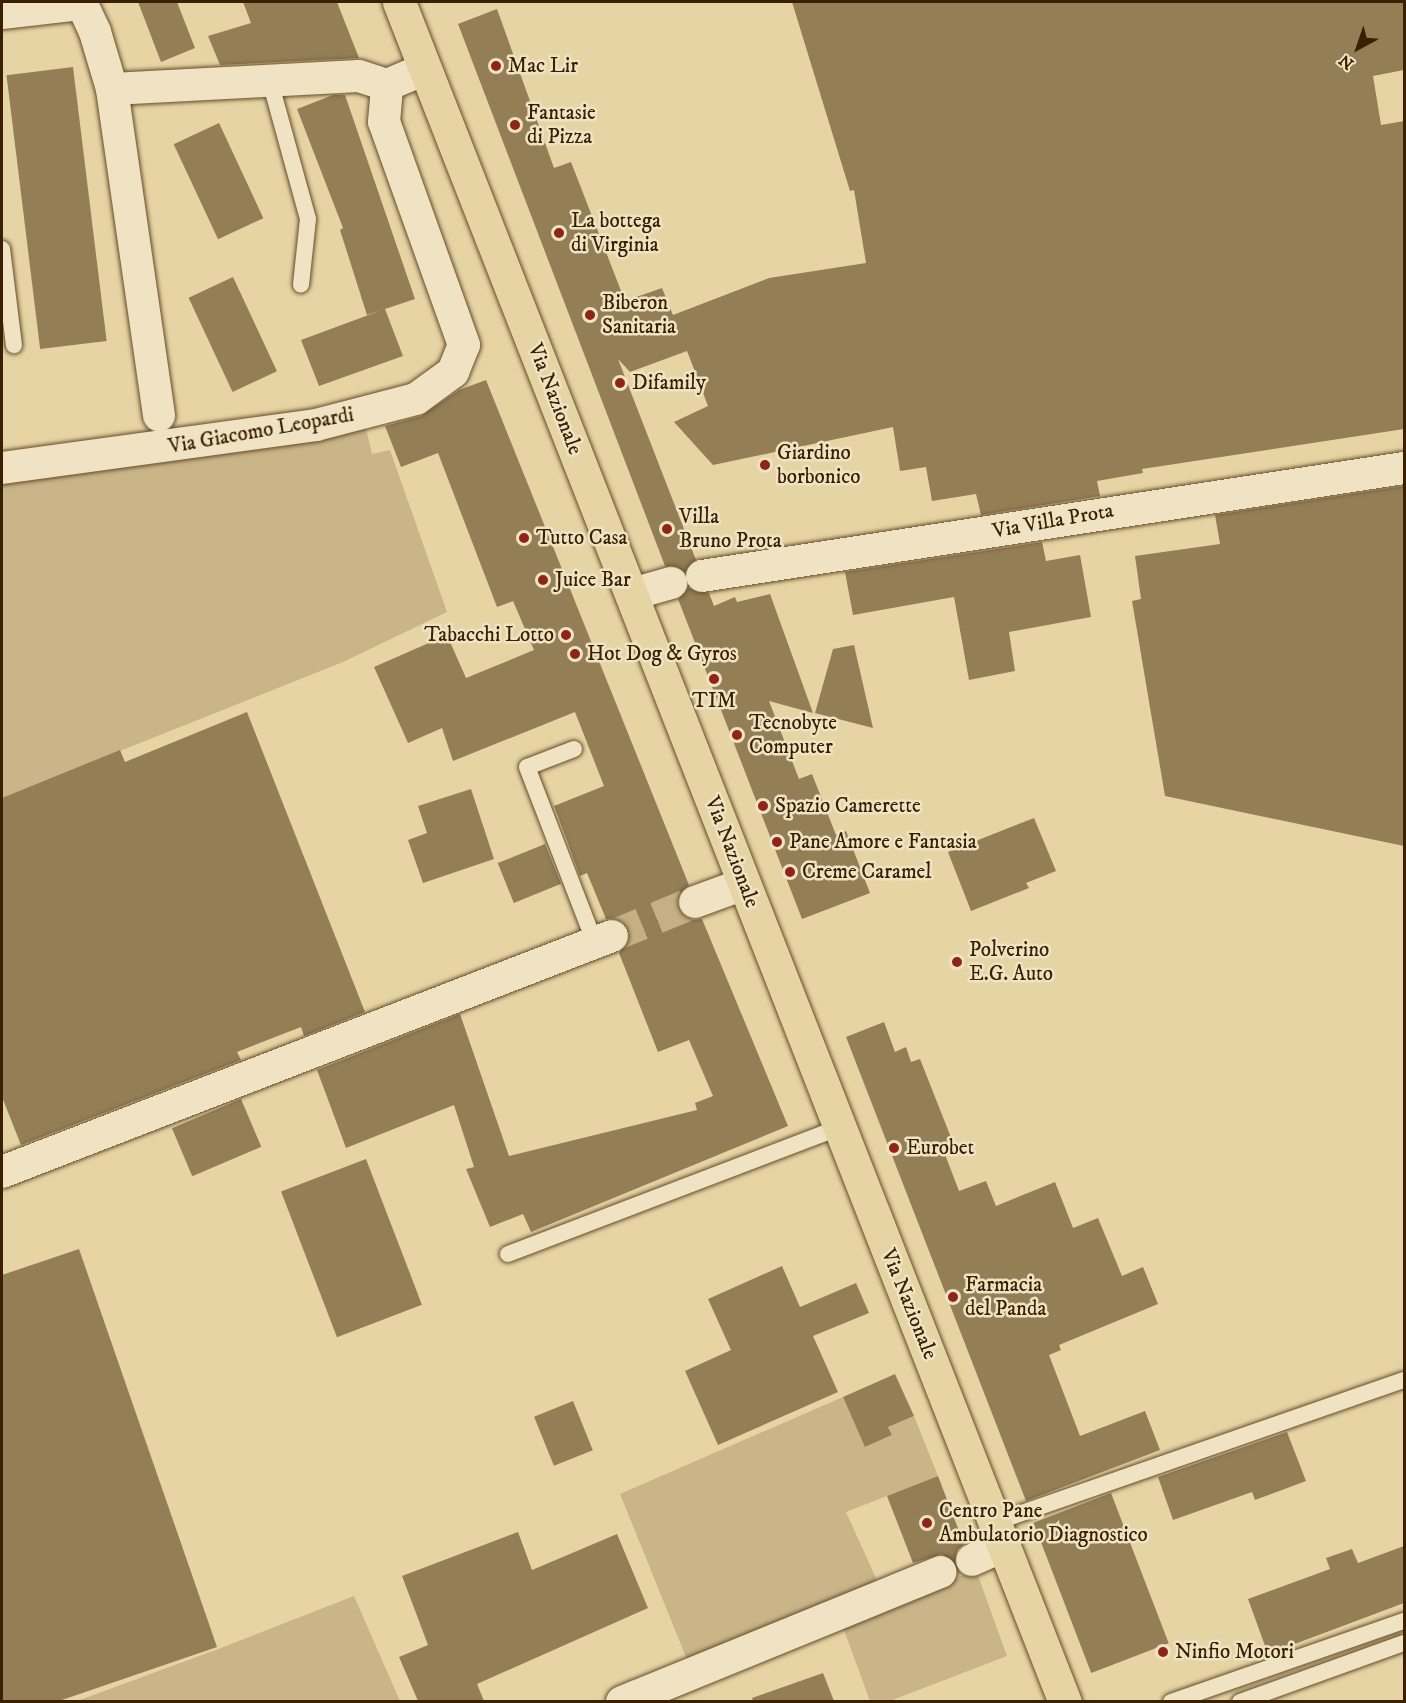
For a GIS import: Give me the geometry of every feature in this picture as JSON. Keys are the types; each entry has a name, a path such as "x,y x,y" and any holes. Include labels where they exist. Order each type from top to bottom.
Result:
{"main road":[{"name":"Via Nazionale","path":"399,2 632,594 838,1128 1065,1701"}],"street":[{"path":"2,13 82,4 112,89 159,416"},
{"path":"112,89 358,76 387,86 425,69"},
{"name":"Via Giacomo Leopardi","path":"2,468 316,425 416,399 453,372 464,345 384,122 387,86"},
{"name":"Via Villa Prota","path":"702,576 1404,468"},
{"path":"632,594 671,583"},
{"path":"695,902 744,884"},
{"path":"2,1172 604,939"},
{"path":"972,1560 1000,1534"},
{"path":"622,1701 939,1572"}],"lane":[{"path":"270,81 308,219 301,285"},
{"path":"2,249 14,345"},
{"path":"573,749 527,767 604,939"},
{"path":"508,1254 838,1128"},
{"path":"1000,1534 1404,1380"},
{"path":"1171,1701 1404,1621"},
{"path":"1240,1701 1404,1643"}],"shaded area":[{"path":"365,424 372,454 390,450 447,612 343,662 2,798 2,480"},
{"path":"843,1397 866,1447 892,1435 888,1427 914,1416 938,1476 846,1512 880,1587 690,1667 620,1494"},
{"path":"976,1570 1007,1656 890,1701 870,1701 841,1622"},
{"path":"354,1596 400,1701 77,1701 221,1648"}],"building":[{"path":"138,2 177,2 195,48 161,62"},
{"path":"243,2 337,2 359,58 220,65 208,36 251,23"},
{"path":"792,2 1404,2 1404,70 1373,76 1381,125 1404,121 1404,429 1142,469 1143,473 1097,481 1100,496 981,515 976,494 932,501 926,467 900,471 893,427 713,465 674,422 708,406 687,351 630,372 618,359 696,560 685,572 665,566 458,24 497,9 554,168 571,162 625,301 662,288 673,315 769,278 866,263 854,190 850,191"},
{"path":"73,67 107,341 40,349 6,75"},
{"path":"333,95 345,95 415,299 385,309 403,356 319,386 301,340 382,310 367,315 340,230 343,228 297,109"},
{"path":"219,123 263,218 218,239 174,144"},
{"path":"233,277 277,371 233,392 189,298"},
{"path":"486,380 689,885 677,898 678,909 691,920 702,919 788,1126 531,1232 523,1214 490,1227 466,1169 474,1167 454,1105 346,1148 317,1070 460,1014 509,1156 697,1110 695,1103 713,1096 689,1040 658,1052 619,953 630,939 628,929 615,918 606,919 587,873 580,876 554,806 604,786 575,712 453,761 442,728 408,743 374,667 447,635 466,678 534,650 513,601 497,607 438,453 401,467 385,426 421,416 459,390"},
{"path":"1404,486 1404,846 1165,796 1132,601 1141,599 1135,556 1220,544 1215,515"},
{"path":"1042,542 1046,561 1080,555 1091,617 1009,632 1015,671 969,680 954,597 853,615 845,572"},
{"path":"688,588 709,593 714,606 735,597 737,602 770,594 813,713 769,701 799,779 812,774 836,835 846,831 870,893 802,919 678,599"},
{"path":"854,645 873,728 815,713 833,649"},
{"path":"247,712 365,1012 304,1036 301,1027 237,1052 241,1060 21,1145 2,1097 2,798 120,750 125,762"},
{"path":"471,789 494,859 423,883 408,840 427,833 418,806"},
{"path":"1034,818 1056,871 1026,883 1029,888 971,911 948,852"},
{"path":"545,844 561,884 514,903 498,863"},
{"path":"884,1022 895,1052 906,1047 911,1062 920,1059 952,1140 941,1144 959,1191 986,1181 996,1206 1055,1182 1073,1228 1098,1218 1122,1276 1143,1267 1158,1304 1059,1345 1061,1350 1049,1355 1080,1436 1145,1411 1160,1450 1026,1501 846,1037"},
{"path":"241,1099 261,1147 192,1176 172,1128"},
{"path":"366,1159 422,1305 337,1337 281,1192"},
{"path":"79,1249 217,1647 59,1701 2,1701 2,1275"},
{"path":"782,1266 800,1307 856,1283 869,1313 813,1336 838,1392 718,1445 685,1371 731,1350 708,1299"},
{"path":"895,1374 914,1416 888,1427 892,1435 865,1447 843,1397"},
{"path":"573,1401 593,1450 554,1466 534,1417"},
{"path":"1287,1432 1306,1481 1255,1500 1252,1492 1173,1520 1158,1477"},
{"name":"Centro Pane Ambulatorio Diagnostico","path":"938,1476 964,1544 957,1550 955,1563 942,1554 913,1563 887,1496"},
{"path":"1111,1493 1169,1643 1091,1673 1034,1523"},
{"path":"518,1532 532,1570 617,1534 648,1608 477,1684 484,1701 418,1701 399,1657 428,1645 402,1576"},
{"path":"1404,1546 1404,1603 1268,1654 1248,1599 1330,1569 1326,1558 1352,1549 1358,1563"},
{"path":"823,1673 834,1701 753,1701 752,1698"}],"tunnel":[{"path":"612,936 695,902"}],"place":[{"name":"Mac Lir","path":"496,66"},
{"name":"Fantasie di Pizza","path":"515,125"},
{"name":"La bottega di Virginia","path":"559,233"},
{"name":"Biberon Sanitaria","path":"590,315"},
{"name":"Difamily","path":"620,383"},
{"name":"Giardino borbonico","path":"765,465"},
{"name":"Villa Bruno Prota","path":"667,529"},
{"name":"Tutto Casa","path":"524,538"},
{"name":"Juice Bar","path":"543,580"},
{"name":"Tabacchi Lotto","path":"566,635"},
{"name":"Hot Dog & Gyros","path":"575,654"},
{"name":"TIM","path":"714,679"},
{"name":"Tecnobyte Computer","path":"737,735"},
{"name":"Spazio Camerette","path":"763,806"},
{"name":"Pane Amore e Fantasia","path":"777,842"},
{"name":"Creme Caramel","path":"790,872"},
{"name":"Polverino E.G. Auto","path":"957,962"},
{"name":"Eurobet","path":"894,1148"},
{"name":"Farmacia del Panda","path":"953,1297"},
{"name":"Centro Pane Ambulatorio Diagnostico","path":"927,1523"},
{"name":"Ninfio Motori","path":"1163,1652"}]}
